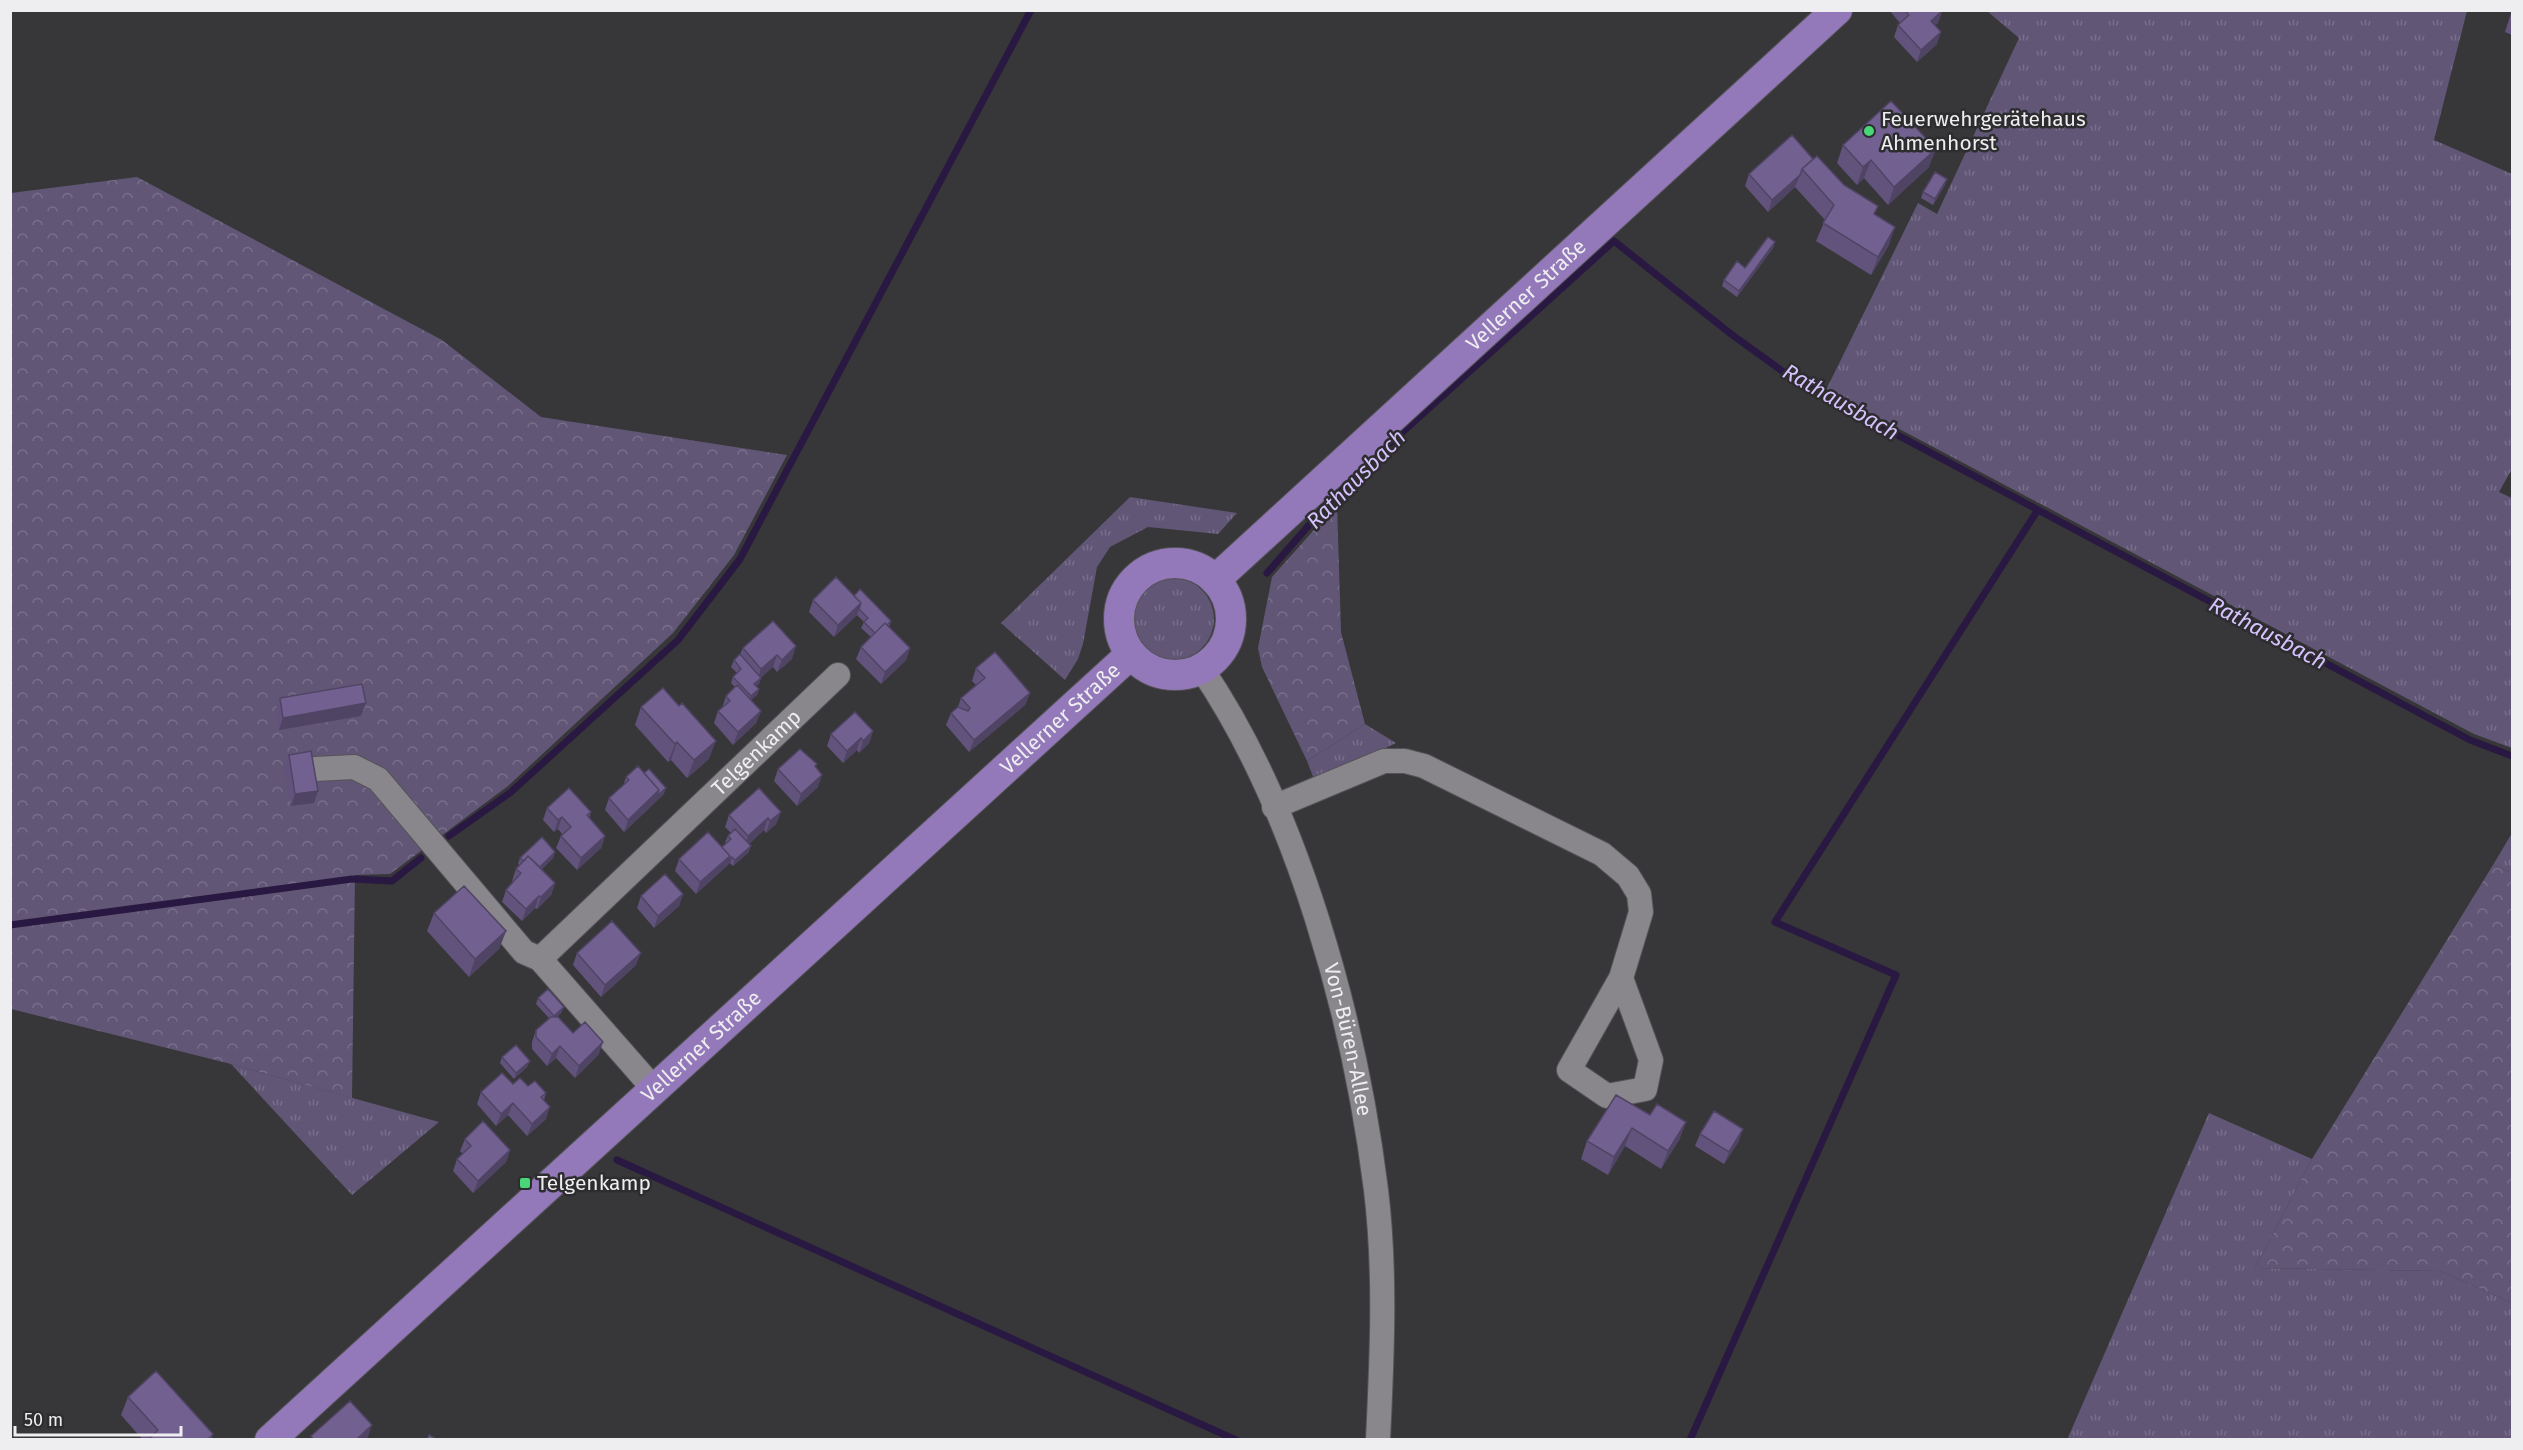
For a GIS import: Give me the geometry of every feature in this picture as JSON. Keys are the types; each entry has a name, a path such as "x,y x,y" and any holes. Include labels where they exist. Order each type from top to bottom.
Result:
{"main road":[{"name":"Vellerner Straße","path":"1215,580 1838,10"},
{"path":"1181,563 1199,568 1215,580 1228,602 1230,627 1220,651 1201,669 1183,674 1164,674 1146,667 1131,654 1122,638 1118,619 1121,600 1131,584 1145,571 1162,564 1181,563"},
{"name":"Vellerner Straße","path":"270,1440 1131,654"}],"street":[{"name":"Von-Büren-Allee","path":"1201,669 1217,691 1246,746 1307,888 1331,966 1358,1081 1376,1191 1382,1288 1377,1440"},
{"name":"Telgenkamp","path":"540,959 838,675"},
{"path":"1274,807 1384,761 1405,761 1424,766 1602,854 1628,876 1639,894 1641,912 1621,978 1569,1070 1608,1096 1645,1089 1651,1060 1621,978"},
{"path":"315,768 354,766 378,779 524,952 540,959 654,1089"}],"green space":[{"path":"1987,11 2467,11 2434,140 2512,174 2512,469 2499,492 2512,498 2512,748 2474,734 1826,390 1918,203 1937,214 2019,38"},
{"path":"137,177 442,340 541,417 787,455 734,555 673,633 508,786 390,874 355,875 352,1098 231,1064 11,1009 11,193"},
{"path":"1130,497 1237,513 1218,534 1148,527 1110,547 1097,567 1083,644 1078,659 1065,680 1001,623"},
{"path":"1337,504 1341,632 1365,724 1307,761 1262,667 1258,648 1272,577"},
{"path":"1173,578 1189,581 1202,590 1211,603 1214,619 1211,635 1202,648 1189,657 1173,660 1157,657 1144,648 1135,635 1132,619 1135,603 1144,590 1157,581"},
{"path":"1365,724 1396,743 1315,782 1307,761"},
{"path":"2512,833 2512,873 2493,865"},
{"path":"2493,865 2512,873 2512,1303 2440,1271 2255,1268 2312,1159"},
{"path":"231,1064 439,1122 352,1195"},
{"path":"2209,1113 2312,1159 2255,1268 2440,1271 2512,1303 2512,1439 2067,1440"}],"building":[{"path":"1904,10 1942,11 1931,21 1941,32 1921,50 1898,25 1909,15"},
{"path":"1891,101 1936,149 1894,187 1871,160 1863,167 1843,145"},
{"path":"1792,135 1813,159 1802,169 1800,175 1772,200 1749,174"},
{"path":"1817,156 1844,185 1878,206 1874,214 1895,227 1878,257 1823,223 1834,205 1802,169"},
{"path":"1935,172 1947,179 1935,199 1923,192"},
{"path":"1768,237 1775,242 1739,291 1724,280 1737,261 1745,268"},
{"path":"836,577 861,603 838,625 813,600"},
{"path":"860,589 891,621 887,625 885,623 875,633 864,622 868,618 859,609 861,603 854,596"},
{"path":"773,621 796,646 782,660 777,655 761,669 743,648"},
{"path":"885,623 910,648 885,672 861,647"},
{"path":"995,652 1030,693 974,740 951,713 958,707 968,711 970,708 961,698 985,678 976,668"},
{"path":"740,654 761,678 754,684 759,689 751,696 733,677 741,669 734,660"},
{"path":"362,684 366,703 283,718 280,698"},
{"path":"737,685 761,711 738,732 718,711 730,701 726,696"},
{"path":"663,688 679,706 682,703 716,741 694,760 677,742 675,744 641,707"},
{"path":"855,712 873,731 863,741 861,738 847,751 831,734"},
{"path":"800,749 817,764 815,766 822,775 801,794 778,769"},
{"path":"311,751 318,791 295,794 289,755"},
{"path":"638,766 659,790 628,820 609,798 629,780 626,777"},
{"path":"649,769 666,788 657,796 659,790 644,773"},
{"path":"569,788 591,812 587,815 605,836 581,858 561,836 571,827 562,817 558,820 547,808"},
{"path":"759,788 781,812 770,821 768,818 748,836 729,815"},
{"path":"735,829 751,846 735,860 732,857 727,862 730,856 722,847 731,839 728,836"},
{"path":"708,832 730,856 700,882 679,859"},
{"path":"542,837 555,852 540,867 528,856 524,861 520,858"},
{"path":"528,856 555,883 526,909 506,890 521,873 516,869"},
{"path":"665,874 683,894 658,916 641,896"},
{"path":"464,886 506,931 475,959 434,913"},
{"path":"612,921 641,953 605,985 577,953"},
{"path":"548,989 564,1007 554,1016 538,998"},
{"path":"551,1017 558,1017 573,1033 585,1022 603,1042 579,1066 560,1046 552,1054 536,1037 536,1030"},
{"path":"516,1045 530,1061 516,1073 502,1057"},
{"path":"502,1073 513,1084 520,1078 528,1086 535,1081 546,1093 541,1097 550,1107 532,1124 513,1103 501,1114 481,1092"},
{"path":"1616,1095 1650,1115 1657,1104 1686,1122 1668,1151 1632,1128 1614,1157 1587,1141"},
{"path":"1714,1111 1743,1129 1729,1152 1700,1134"},
{"path":"483,1121 510,1150 478,1181 457,1159 471,1146 465,1139"},
{"path":"156,1371 213,1434 207,1440 148,1440 158,1430 128,1397"},
{"path":"350,1401 372,1425 356,1440 314,1440 311,1436"},
{"path":"429,1435 438,1440 427,1440"}],"waterway":[{"path":"449,836 511,792 678,640 740,559 1031,10"},
{"name":"Rathausbach","path":"1267,573 1345,484 1614,241 1731,334 1796,381 2470,740 2512,756"},
{"path":"1690,1440 1896,975 1775,922 2037,511"},
{"path":"10,925 352,879 392,881 421,858"},
{"path":"617,1160 1236,1440"}],"place":[{"name":"Feuerwehrgerätehaus Ahmenhorst","path":"1869,131"},
{"name":"Telgenkamp","path":"525,1183"}]}
